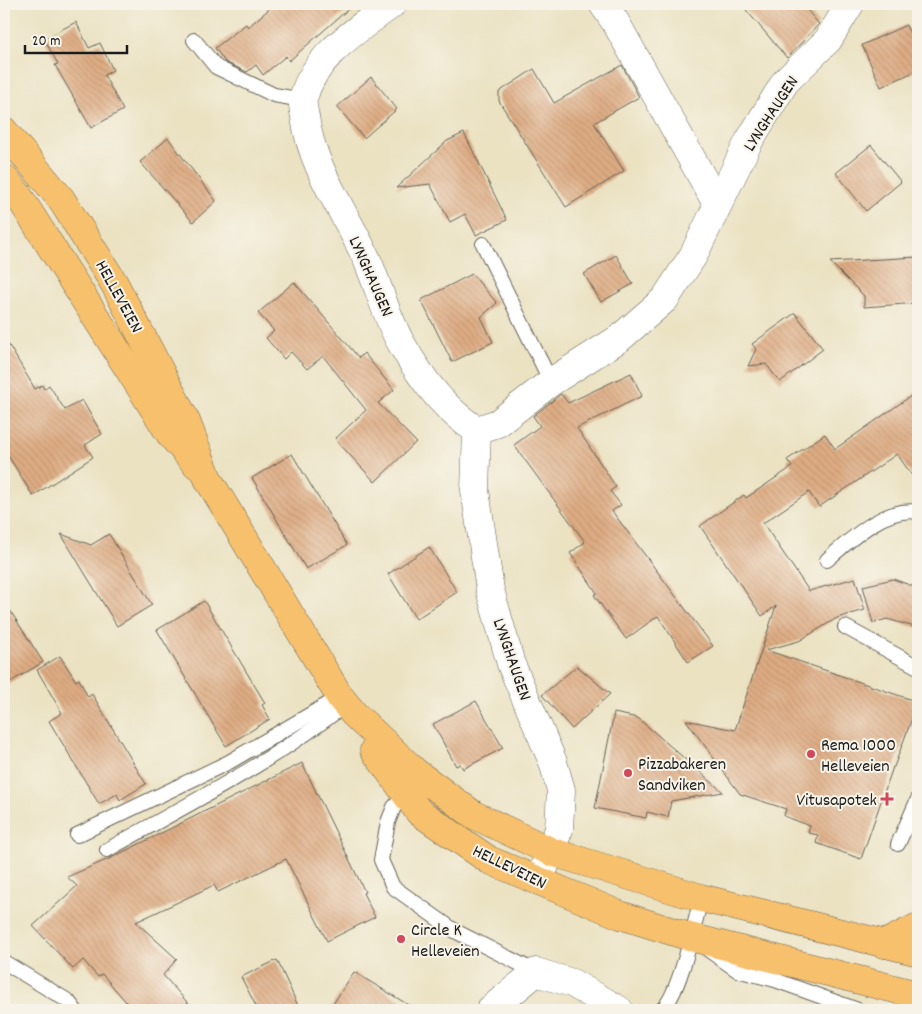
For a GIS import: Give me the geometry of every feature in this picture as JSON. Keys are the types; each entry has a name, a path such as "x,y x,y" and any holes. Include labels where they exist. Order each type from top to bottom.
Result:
{"main road":[{"name":"HELLEVEIEN","path":"4,131 61,200 114,283 186,421 208,479"},
{"name":"HELLEVEIEN","path":"4,178 18,195 170,434 208,479 372,748 419,812 489,860 620,915 690,937 918,995"},
{"name":"HELLEVEIEN","path":"347,705 415,772 474,815 552,852 701,898 918,952"},
{"path":"884,944 918,927"}],"street":[{"name":"LYNGHAUGEN","path":"392,4 332,50 311,79 303,100 307,134 332,194 367,260 400,342 444,405 460,420 477,430 498,423 551,382 620,338 665,298 693,256 717,204 750,141 785,82 828,40 844,14"},
{"path":"603,4 616,23 717,204"},
{"name":"LYNGHAUGEN","path":"477,430 475,490 490,590 511,664 553,762 561,790 559,829 540,881"},
{"path":"490,1010 536,972 572,983 619,1010"}],"lane":[{"path":"194,40 216,66 274,95 303,100"},
{"path":"483,244 551,382"},
{"path":"827,560 864,528 906,510 918,512"},
{"path":"845,627 918,667"},
{"path":"77,835 347,705"},
{"path":"107,850 258,764 347,705"},
{"path":"406,794 394,807 388,822 381,860 393,887 454,931 536,972"},
{"path":"898,844 918,799"},
{"path":"661,1010 668,1006 676,986 701,898"},
{"path":"690,937 737,970 858,1010"},
{"path":"4,962 68,1000 75,1010"}],"building":[{"path":"275,4 354,4 289,61 286,56 263,75 256,65 247,72 225,62 215,48 246,24 248,27"},
{"path":"741,4 802,4 819,24 787,58"},
{"path":"76,22 89,48 100,43 113,70 104,75 123,110 91,128 55,65 58,64 44,39"},
{"path":"906,25 918,50 918,70 881,87 862,45"},
{"path":"622,65 639,97 594,123 624,171 566,207 499,101 499,92 534,69 554,103"},
{"path":"371,77 397,109 364,138 337,107"},
{"path":"464,133 507,220 476,235 465,214 450,222 430,184 396,188 447,141"},
{"path":"168,138 216,201 193,222 140,162"},
{"path":"871,145 901,182 866,211 836,173"},
{"path":"616,255 633,284 601,302 584,274"},
{"path":"918,257 918,303 864,307 864,296 830,262"},
{"path":"472,274 497,303 481,317 493,342 452,362 421,300"},
{"path":"294,282 359,358 364,353 394,390 378,403 416,442 375,482 335,439 366,410 323,356 307,369 291,352 284,359 266,338 274,331 258,313"},
{"path":"795,313 823,349 780,382 766,364 748,366 756,349 752,344"},
{"path":"4,337 35,389 42,385 44,389 49,385 65,410 82,400 102,434 85,445 93,457 33,496 4,449"},
{"path":"631,373 642,396 577,428 616,487 610,491 621,505 612,511 713,646 688,662 658,616 626,639 594,595 597,593 570,553 585,542 514,445 540,426 533,416 561,394 568,403"},
{"path":"918,391 918,484 897,454 819,507 809,492 763,523 809,591 855,578 865,610 837,618 799,641 766,650 918,702 861,859 816,843 818,835 808,833 810,826 784,816 786,809 740,794 686,720 735,730 776,606 762,616 700,526 744,495 746,498 792,467 787,460 825,434 835,449"},
{"path":"292,454 347,545 306,569 252,478"},
{"path":"61,534 91,545 109,534 152,605 117,626"},
{"path":"429,547 457,592 416,619 388,574"},
{"path":"893,579 918,588 918,628 887,619 873,623 863,586"},
{"path":"4,601 43,662 4,686"},
{"path":"204,601 265,703 262,705 270,719 226,746 157,630"},
{"path":"60,656 76,681 79,679 88,697 92,694 146,784 120,800 117,794 99,804 49,721 62,713 37,670"},
{"path":"577,666 610,694 572,729 542,695"},
{"path":"476,701 503,748 463,769 460,764 456,766 433,724"},
{"path":"614,713 638,718 723,792 671,801 668,817 647,812 646,818 595,808"},
{"path":"302,763 365,892 363,893 375,917 327,941 286,859 218,892 214,885 136,922 177,959 163,975 194,1010 133,1010 102,974 98,977 83,960 73,969 33,926 77,886 67,877 111,858"},
{"path":"277,960 300,1010 258,1010 241,977"},
{"path":"354,972 417,1010 329,1010"}],"place":[{"name":"Rema 1000 Helleveien","path":"811,754"},
{"name":"Pizzabakeren Sandviken","path":"628,773"},
{"name":"Vitusapotek","path":"887,799"},
{"name":"Circle K Helleveien","path":"401,939"}]}
